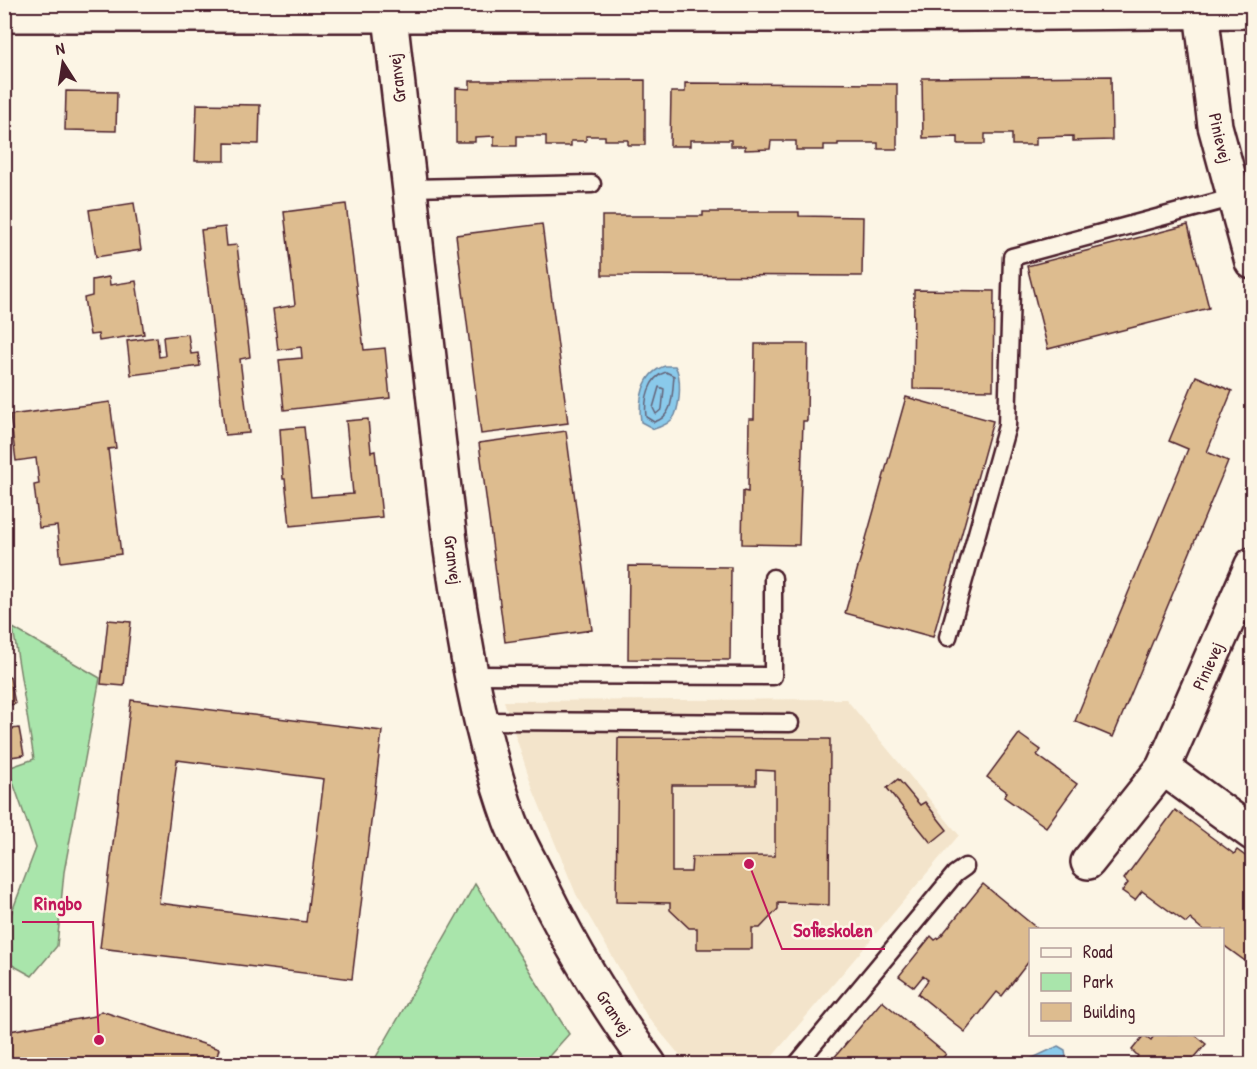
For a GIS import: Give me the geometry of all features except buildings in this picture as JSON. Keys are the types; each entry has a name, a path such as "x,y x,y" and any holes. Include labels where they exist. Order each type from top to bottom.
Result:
{"street":[{"path":"4,15 390,16 873,10 1252,11"},
{"name":"Pinievej","path":"1201,11 1215,126 1252,262"},
{"name":"Granvej","path":"390,16 463,635 482,721 511,821 554,913 613,1016 649,1065"},
{"name":"Pinievej","path":"1088,862 1163,768 1252,565"},
{"path":"1163,768 1252,833"}],"lane":[{"path":"410,188 592,184"},
{"path":"948,637 1006,426 1012,257 1235,197"},
{"path":"472,675 773,676 773,578"},
{"path":"482,721 790,723"},
{"path":"797,1065 955,874 965,867"}],"shaded area":[{"path":"846,699 959,835 766,1064 687,1064 647,1016 576,894 534,792 504,701"}],"green space":[{"path":"13,628 100,678 64,872 57,946 32,976 5,961 5,930 36,848 8,768 34,759"},
{"path":"475,884 569,1034 542,1064 372,1064"}],"water":[{"path":"665,366 675,366 677,371 680,390 678,404 671,420 654,429 641,422 641,397 651,375"},
{"path":"1058,1046 1065,1050 1067,1064 1020,1064"}],"place":[{"name":"Sofieskolen","path":"749,864"},
{"name":"Ringbo","path":"99,1040"}]}
